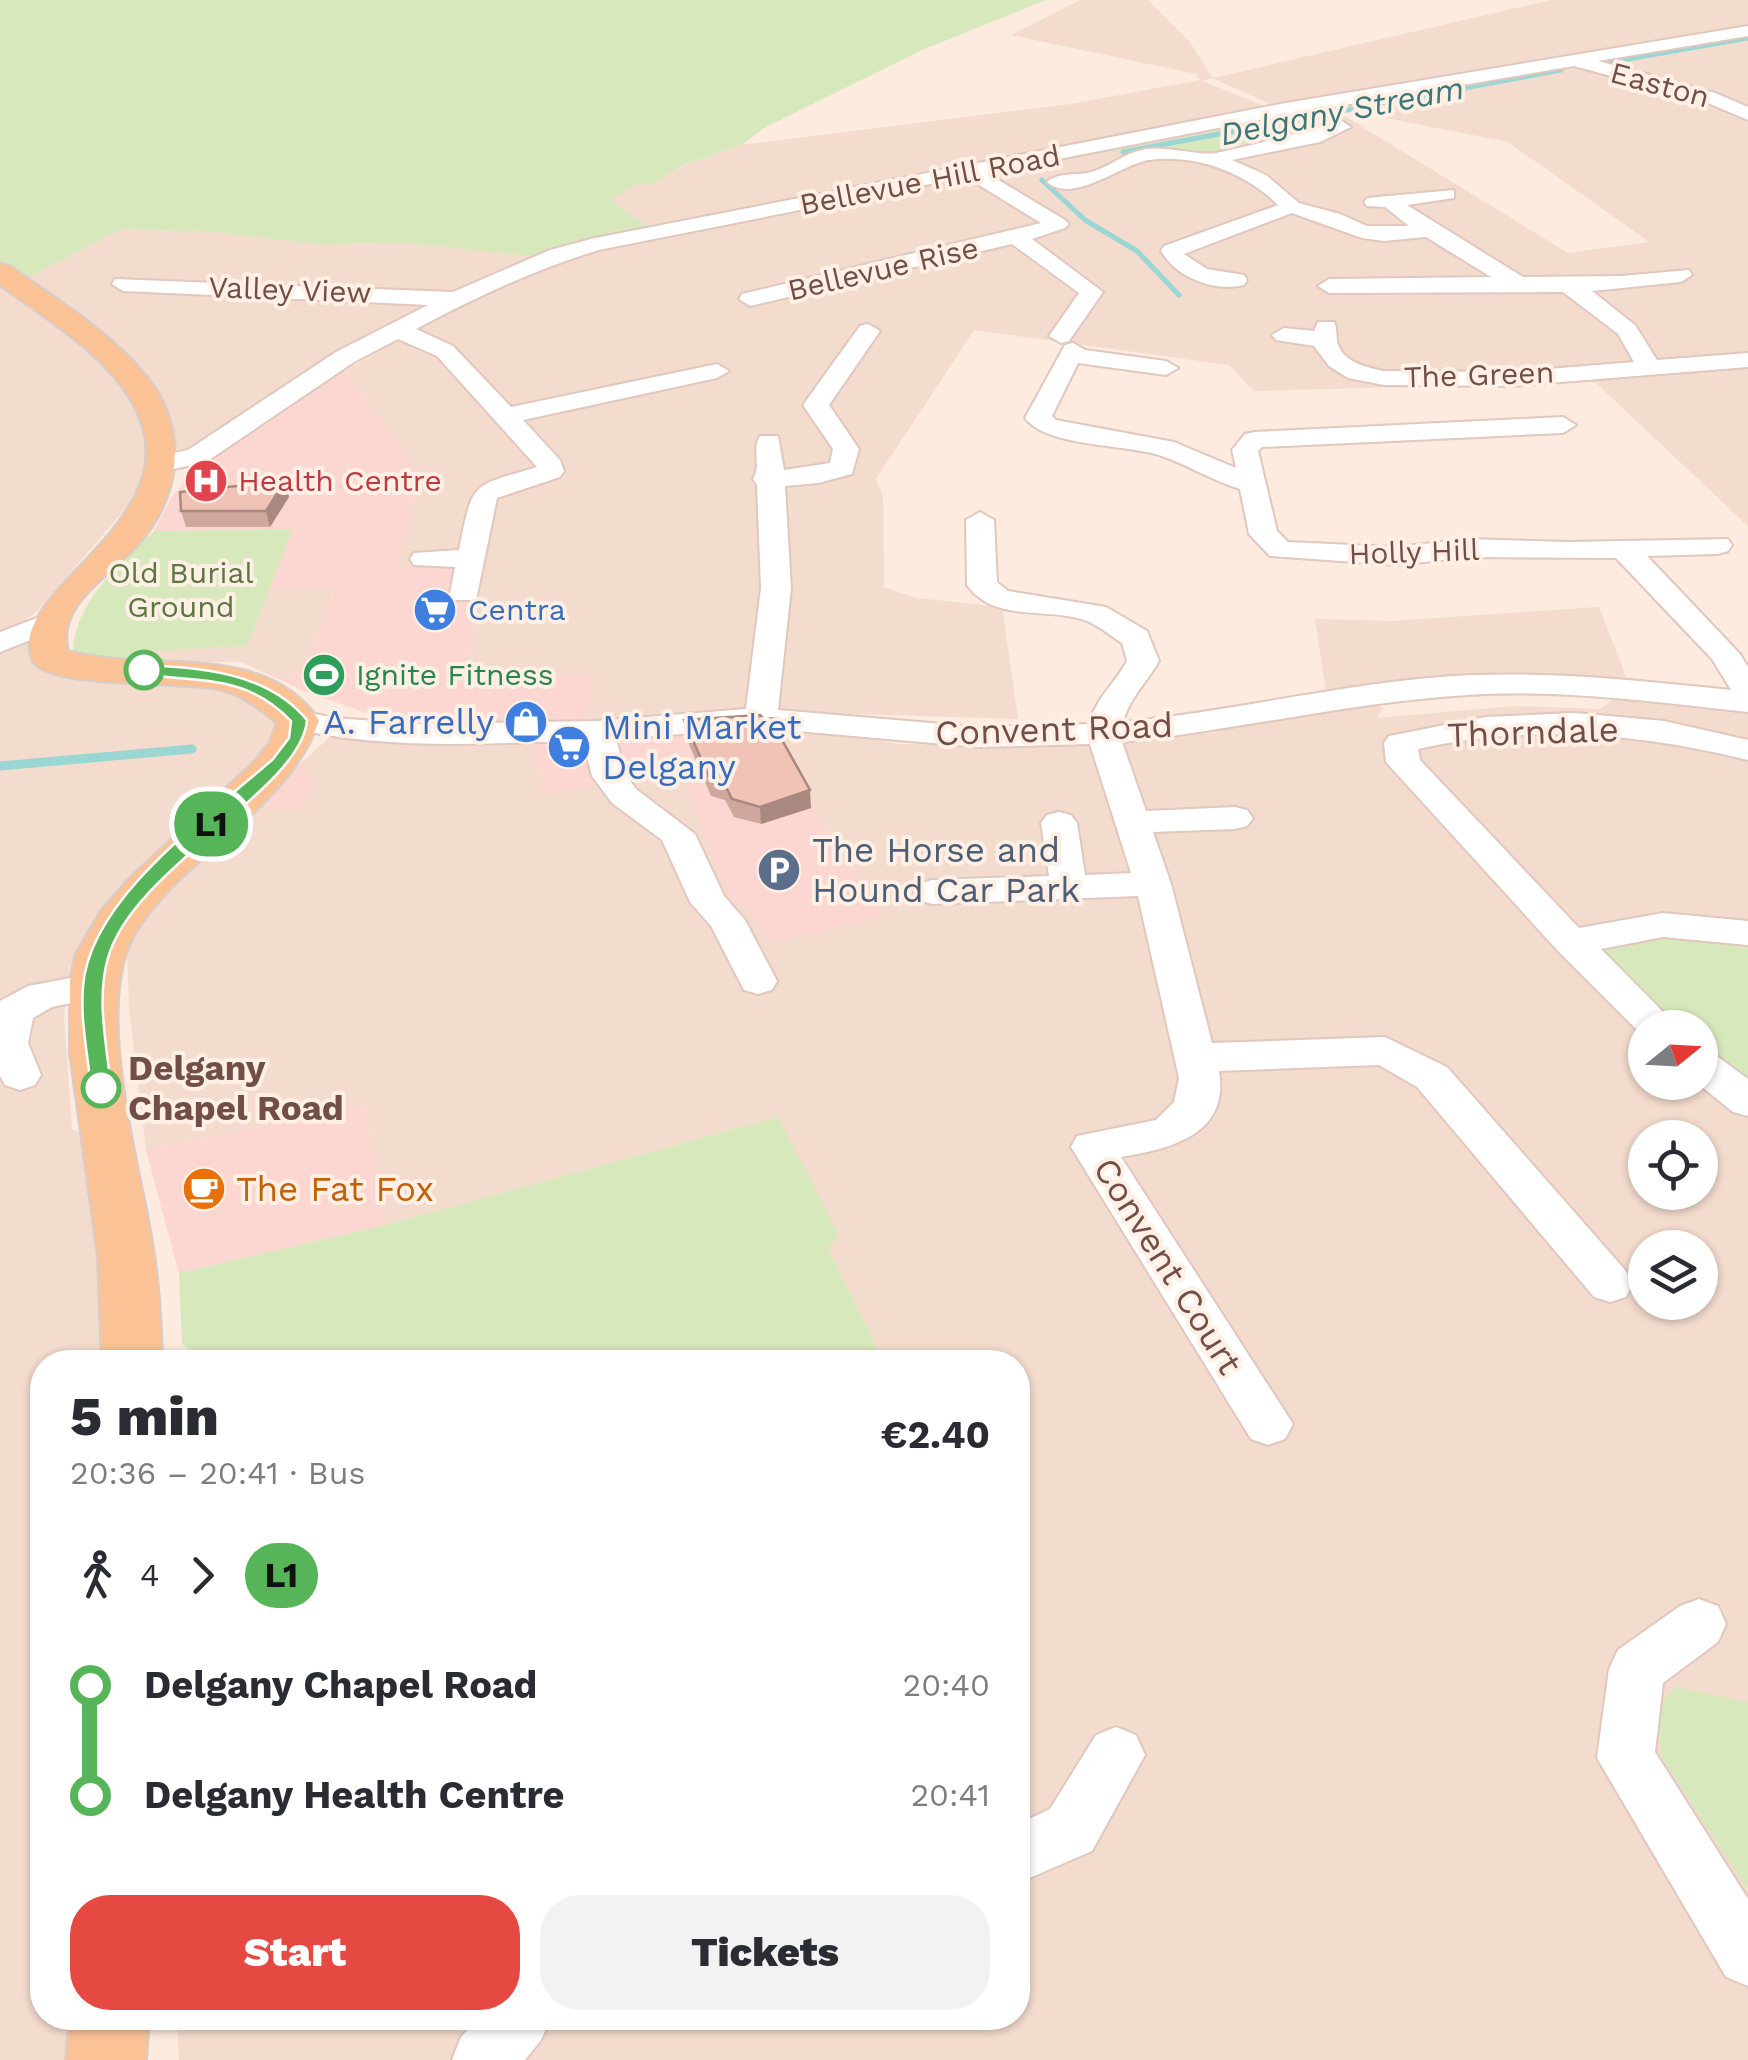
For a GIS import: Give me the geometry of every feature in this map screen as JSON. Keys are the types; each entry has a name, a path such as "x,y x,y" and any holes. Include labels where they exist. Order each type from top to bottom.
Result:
{"main road":[{"path":"0,272 124,370 150,404 158,428 160,464 159,479 133,528 70,591 15,634 44,647 50,658 62,662 100,668 196,672 242,683 278,699 299,720 297,738 278,762 152,878 123,910 99,954 92,987 96,1049 131,1297 132,1350"},
{"path":"106,2060 109,2030"}],"street":[{"name":"Bellevue Hill Road","path":"160,464 196,456 244,428 346,357 456,298 540,262 595,244 1572,59 1748,31"},
{"name":"Easton","path":"1572,59 1709,97 1748,114"},
{"path":"1216,160 1248,146 1329,135 1342,127"},
{"path":"1095,148 1127,159"},
{"path":"1057,182 1094,177 1127,159 1170,153 1216,160 1249,175 1292,207 1333,218 1362,232 1384,235 1428,230"},
{"name":"Bellevue Rise","path":"750,299 1058,224 971,172"},
{"path":"1341,210 1388,199 1447,194"},
{"path":"1388,199 1428,230 1516,283"},
{"path":"1236,280 1190,272 1178,264 1172,252 1254,218 1292,207"},
{"name":"Bellevue Rise","path":"1016,237 1092,292 1068,347"},
{"path":"1329,286 1568,285 1621,283 1680,274"},
{"name":"Valley View","path":"123,284 456,298"},
{"path":"1568,285 1606,310 1626,330 1650,368"},
{"path":"398,330 446,351 550,466 551,472 498,486 482,496 465,594"},
{"path":"768,479 818,475 843,468 846,449 816,405 868,331"},
{"name":"The Green","path":"1284,335 1326,333 1326,347 1338,361 1357,372 1384,378 1512,379 1586,370 1748,360"},
{"path":"1166,368 1068,347 1038,418 1048,426 1165,448 1242,481 1253,482"},
{"path":"507,416 716,370"},
{"name":"Holly Hill","path":"1563,425 1254,440 1245,450 1263,534 1280,550 1397,556 1468,548 1718,546"},
{"path":"762,718 776,588 768,442"},
{"path":"980,520 982,585 998,599 1096,613 1136,638 1142,661 1128,688 1113,698 1103,734"},
{"path":"1624,549 1724,654 1748,692"},
{"path":"424,559 472,558"},
{"name":"Convent Road","path":"299,720 333,728 420,734 597,731 762,718 934,736 1103,734 1174,727 1324,700 1470,686 1591,685 1748,702"},
{"name":"Thorndale","path":"1641,1010 1571,942 1403,762 1401,743 1446,731 1540,724 1616,726 1717,740 1748,750"},
{"path":"597,731 609,776 624,796 677,834 708,902 726,920 758,981"},
{"name":"Convent Court","path":"1103,734 1153,884 1200,1078 1194,1108 1168,1132 1092,1147 1268,1424"},
{"path":"1132,822 1234,818"},
{"path":"1059,823 1069,887"},
{"path":"932,892 1153,884"},
{"path":"1571,942 1663,925 1748,933"},
{"path":"20,1075 8,1043 14,1011 42,995 92,987"},
{"path":"1193,1058 1385,1051 1432,1077 1610,1284"},
{"path":"1718,1078 1748,1101"},
{"path":"1699,1624 1636,1670 1626,1758 1748,1955"},
{"path":"1030,1849 1071,1830 1116,1755"},
{"path":"484,2060 509,2030"}],"shaded area":[{"path":"1080,0 1148,0 1189,41 1213,78 1551,0 1748,0 1748,526 1595,382 1254,391 1229,365 974,330 876,479 883,497 884,587 916,598 1002,607 1018,719 790,712 584,725 594,674 450,675 470,654 479,598 450,597 454,571 449,567 397,567 415,497 431,492 346,370 503,282 566,255 1318,106 1277,107 1212,78 1202,81 1274,110 624,234 650,228 611,200 617,194 632,186 654,183 685,165 742,145 1071,104 1200,80 1196,74 1011,35","holes":["1330,107 1508,142 1649,242 1568,253"]},
{"path":"120,229 214,232 316,244 407,243 539,257 190,449 176,449 165,416 20,282"},
{"path":"0,281 95,355 141,413 153,450 148,480 120,515 38,610 0,641"},
{"path":"346,370 432,493 415,497 398,566 449,567 454,571 450,597 479,598 470,654 451,675 594,674 584,725 396,723 301,690 283,681 308,662 335,587 269,590 292,529 154,531 173,495 210,458"},
{"path":"335,586 308,662 283,681 241,662 129,662 133,652 247,646 269,590"},
{"path":"1599,607 1626,677 1433,678 1326,691 1315,619 1392,621"},
{"path":"37,637 41,657 189,677 273,709 284,729 83,960 70,966 64,1017 72,1129 83,1134 113,1275 115,1350 30,1350 30,2030 90,2030 88,2060 0,2060 0,653"},
{"path":"1622,693 1748,713 1748,2060 179,2060 178,2030 1030,2030 1030,1350 879,1350 828,1248 778,1117 385,1225 366,1105 146,1150 129,1008 127,947 146,905 329,738 532,745 544,794 613,740 631,785 683,778 770,944 881,916 836,848 787,754 780,730 835,733 899,744 1023,746 1215,733 1235,722 1374,704 1383,708 1376,718 1516,706 1600,709"},
{"path":"756,727 780,730 787,754 836,848 882,916 769,944 748,904 731,901 683,779 630,785 613,740"},
{"path":"591,742 604,784 544,794 532,745"},
{"path":"301,765 315,784 300,810 256,807"},
{"path":"366,1105 385,1225 179,1273 146,1150"}],"green space":[{"path":"0,0 1046,0 920,51 764,128 742,145 684,165 654,183 632,186 611,200 651,229 598,236 539,257 407,243 316,244 214,232 121,229 20,282 0,265"},
{"path":"1291,116 1320,127 1320,134 1230,146 1210,155 1176,150 1124,155 1111,151"},
{"name":"Old Burial Ground","path":"293,529 247,646 134,652 129,662 73,654 75,635 90,601 113,571 154,531"},
{"path":"1645,935 1748,940 1748,1084 1718,1061 1718,1010 1661,1010 1598,952"},
{"path":"778,1117 839,1235 828,1248 879,1350 189,1350 182,1344 179,1273 385,1225"},
{"path":"1675,1687 1748,1702 1748,1890 1662,1758 1656,1707"}],"building":[{"path":"285,481 266,511 181,511 180,492"},
{"path":"760,715 764,719 778,718 781,738 810,790 760,807 732,799 724,783 710,779 684,720"}],"waterway":[{"name":"Delgany Stream","path":"1599,64 1748,38"},
{"name":"Delgany Stream","path":"1123,152 1561,70"},
{"name":"Delgany Stream","path":"1042,180 1085,220 1137,251 1179,295"},
{"name":"Delgany Stream","path":"0,766 192,749"}],"bus line":[{"name":"L1","path":"101,1088 92,987 99,954 123,910 152,878 278,762 297,738 299,720 278,699 242,683 196,672 144,670"}],"place":[{"name":"Health Centre","path":"206,481"},
{"name":"Centra","path":"435,610"},
{"name":"Ignite Fitness","path":"324,675"},
{"name":"A. Farrelly","path":"526,722"},
{"name":"Mini Market Delgany","path":"569,747"},
{"name":"The Horse and Hound Car Park","path":"779,870"},
{"name":"Delgany Chapel Road","path":"101,1088"},
{"name":"The Fat Fox","path":"204,1189"}]}
